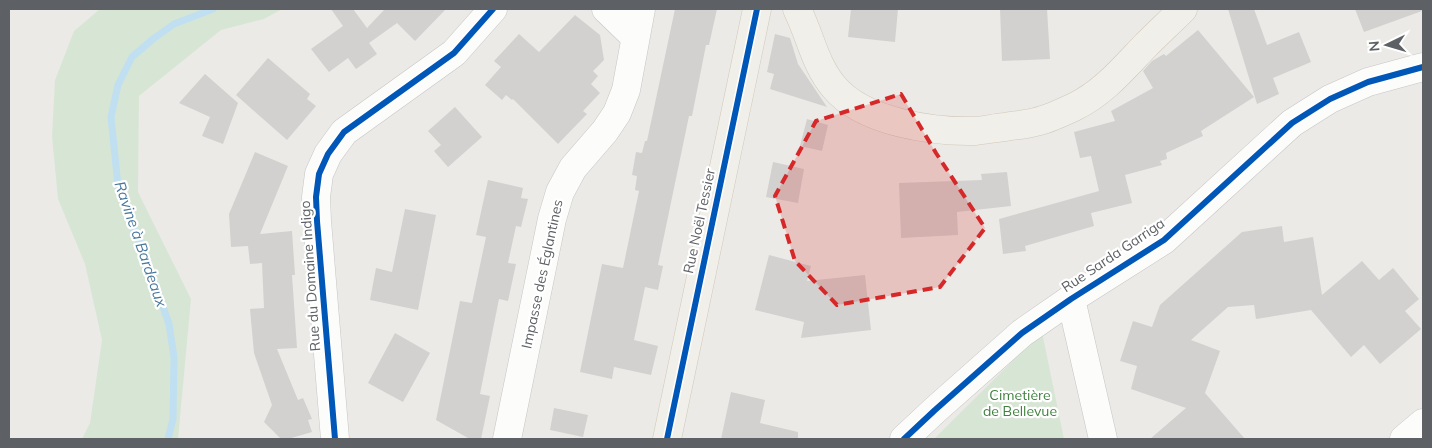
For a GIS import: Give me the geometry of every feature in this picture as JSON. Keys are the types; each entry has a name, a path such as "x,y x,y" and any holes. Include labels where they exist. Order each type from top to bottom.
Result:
{"main road":[{"name":"Rue Noël Tessier","path":"667,439 757,9"},
{"path":"797,9 816,59 826,77 834,88 858,108 875,116 890,120 931,128 975,131 1036,122 1075,107 1108,85 1183,9"}],"street":[{"name":"Rue du Domaine Indigo","path":"335,439 317,222 316,198 319,174 328,154 344,132 454,53 493,9"},
{"path":"606,9 635,38"},
{"name":"Impasse des Églantines","path":"507,439 552,219 560,192 573,168 605,131 617,113 626,90 641,9"},
{"name":"Rue Sarda Garriga","path":"904,439 1022,333 1070,299 1164,240 1292,123 1330,99 1368,82 1423,66"},
{"path":"1070,299 1103,439"},
{"path":"1404,439 1423,423"}],"highlighted area":[{"path":"901,94 936,153 985,228 940,287 837,305 795,261 775,196 816,121"}],"green space":[{"path":"100,9 282,9 264,19 221,30 139,96 138,192 191,299 178,439 82,439 90,423 102,340 85,264 58,199 52,136 55,80 74,31"},
{"name":"Cimetière de Bellevue","path":"1042,332 1064,439 934,439 946,427"}],"building":[{"path":"331,9 353,9 367,28 384,10 382,9 446,9 415,41 397,23 369,43 377,54 356,69 348,58 329,72 311,49 343,26"},
{"path":"675,9 717,9 709,45 706,45 692,116 689,116 658,265 663,266 658,290 645,287 634,340 658,346 651,375 614,367 612,379 580,372 602,264 623,268 639,191 635,190 637,176 632,175 636,152 642,153 645,141 647,141"},
{"path":"851,9 898,9 895,42 848,37"},
{"path":"1000,9 1047,9 1050,59 1002,61"},
{"path":"1228,9 1254,9 1267,45 1299,32 1311,62 1273,78 1279,94 1257,104"},
{"path":"1355,9 1421,9 1422,11 1364,32"},
{"path":"575,15 600,35 604,60 593,71 598,76 591,84 600,93 583,111 587,114 558,144 513,99 506,95 502,100 485,85 501,67 494,61 519,34 539,52"},
{"path":"1198,30 1254,97 1201,131 1203,136 1166,153 1167,159 1160,161 1162,165 1125,175 1132,203 1091,213 1094,226 1025,246 1026,251 1003,254 999,219 1099,191 1091,156 1080,158 1074,132 1115,121 1111,111 1153,88 1143,71 1152,61 1164,54 1166,56"},
{"path":"775,34 790,38 798,64 827,107 770,89 774,74 767,72"},
{"path":"268,58 310,94 307,99 316,106 287,140 236,95"},
{"path":"205,74 238,103 223,144 202,136 210,117 179,103"},
{"path":"455,107 482,137 448,167 434,151 441,145 428,131"},
{"path":"807,119 828,125 822,151 800,146"},
{"path":"255,152 288,166 260,234 292,231 295,275 292,275 297,348 277,349 298,400 303,398 312,419 308,420 312,432 288,439 281,439 264,422 272,405 254,353 250,309 264,308 262,263 250,264 248,246 231,247 229,214"},
{"path":"773,162 804,169 798,203 766,197"},
{"path":"1007,172 1011,206 957,212 958,235 901,238 899,183 982,180 981,174"},
{"path":"488,180 523,188 521,198 528,199 521,227 516,226 508,263 516,264 508,301 499,299 480,394 490,396 481,439 476,439 468,438 436,420 460,301 472,303 486,237 476,235"},
{"path":"405,209 436,215 418,310 370,300 376,268 392,272"},
{"path":"1282,226 1284,242 1313,237 1322,295 1362,261 1379,280 1393,268 1419,299 1405,311 1421,329 1380,364 1364,345 1351,357 1311,310 1256,319 1254,305 1228,307 1191,340 1220,351 1205,393 1245,439 1150,439 1186,408 1131,389 1137,366 1120,361 1133,321 1152,327 1160,305 1242,232"},
{"path":"769,255 811,266 807,281 865,275 871,330 801,338 804,322 755,310"},
{"path":"395,333 430,353 403,402 368,383"},
{"path":"731,392 765,400 760,423 798,432 798,439 721,439"},
{"path":"554,408 588,415 583,437 550,430"}],"waterway":[{"name":"Ravine à Bardeaux","path":"168,439 173,419 174,357 169,324 143,249 128,218 118,186 111,117 118,85 132,57 174,24 213,9"}],"cycle path":[{"path":"335,439 317,221 316,197 319,174 328,154 344,132 454,53 493,9"},
{"path":"667,439 757,9"},
{"path":"904,439 1022,333 1071,299 1164,240 1292,123 1330,99 1368,82 1423,67"}]}
